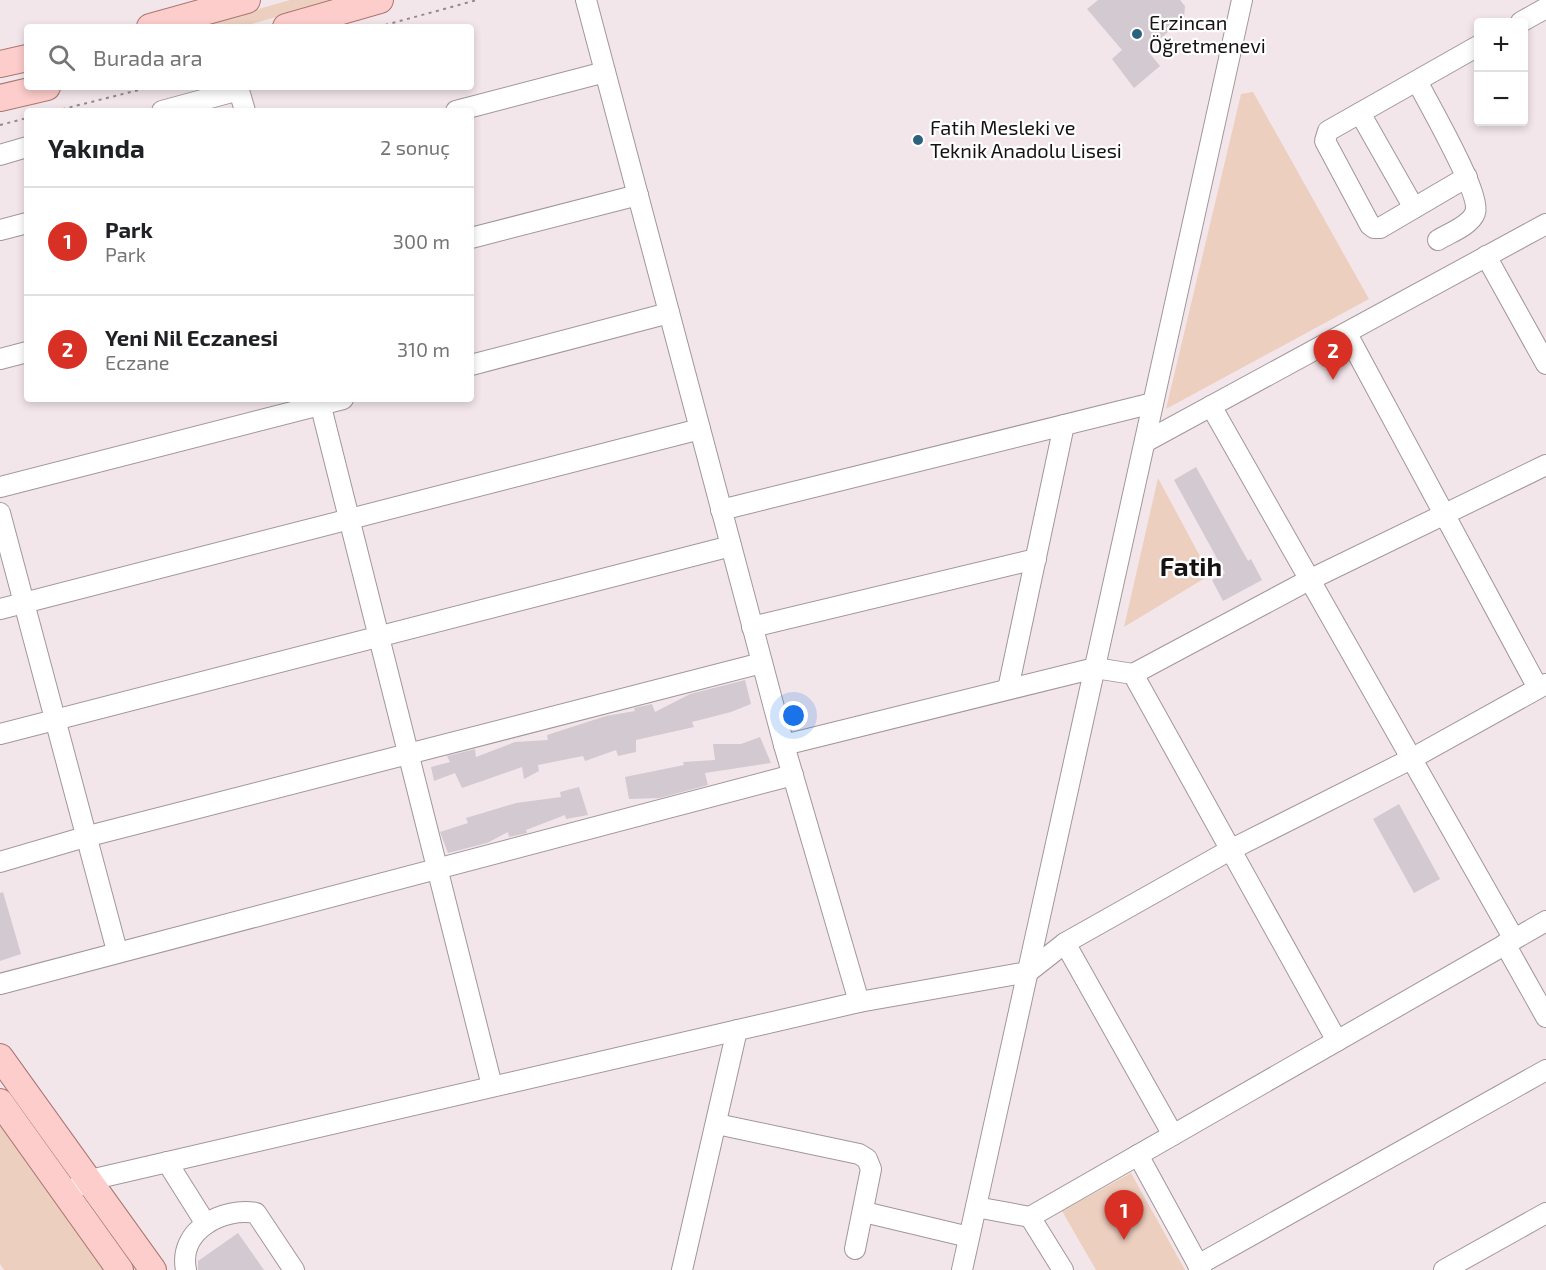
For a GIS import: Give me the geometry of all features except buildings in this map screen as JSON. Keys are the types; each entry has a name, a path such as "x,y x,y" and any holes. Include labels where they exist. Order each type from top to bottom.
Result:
{"main road":[{"path":"161,24 247,0"},
{"path":"296,24 380,0"},
{"path":"0,64 24,59"},
{"path":"0,98 34,90"},
{"path":"0,1057 153,1270"},
{"path":"0,1102 120,1270"}],"street":[{"path":"586,0 784,745 859,1002"},
{"path":"962,1270 1242,0"},
{"path":"1528,18 1546,8"},
{"path":"1467,177 1380,228 1370,225 1325,141 1328,131 1474,49"},
{"path":"467,108 605,72"},
{"path":"1417,81 1467,177 1476,201 1474,216 1438,240"},
{"path":"172,108 235,90"},
{"path":"238,90 244,108"},
{"path":"1360,113 1414,208"},
{"path":"0,155 24,148"},
{"path":"474,237 638,195"},
{"path":"0,230 24,224"},
{"path":"1145,442 1546,224"},
{"path":"1486,256 1546,364"},
{"path":"474,364 669,313"},
{"path":"65,1193 90,1180 492,1086 859,1002 1028,972 1065,943 1230,850 1411,759 1542,686 1443,515 1347,334"},
{"path":"0,359 24,353"},
{"path":"0,487 320,402 492,1086"},
{"path":"721,510 1153,403"},
{"path":"1211,406 1411,759 1510,942 1546,1017"},
{"path":"1008,689 1064,425"},
{"path":"0,609 700,429"},
{"path":"784,745 1095,668 1133,674 1309,580 1546,465"},
{"path":"0,513 117,951"},
{"path":"0,734 731,546"},
{"path":"752,627 1036,560"},
{"path":"0,862 85,837 762,663"},
{"path":"1133,674 1337,1041"},
{"path":"0,984 117,951 793,775"},
{"path":"976,1207 1029,1217 1546,921"},
{"path":"1065,943 1173,1135"},
{"path":"682,1270 737,1030"},
{"path":"1138,1155 1199,1268 1546,1070"},
{"path":"717,1124 859,1154 867,1159 871,1169 855,1249"},
{"path":"166,1162 206,1224"},
{"path":"864,1212 969,1238"},
{"path":"186,1270 188,1248 206,1224 225,1214 256,1213 294,1270"},
{"path":"1444,1270 1546,1213"},
{"path":"1029,1217 1063,1270"}],"path":[{"path":"389,24 477,0"},
{"path":"67,108 139,90"},
{"path":"0,125 24,119"}],"shaded area":[{"path":"290,0 336,0 252,24 206,24"},
{"path":"1253,92 1369,299 1166,409 1241,94"},
{"path":"1158,478 1210,575 1124,627"},
{"path":"0,1122 104,1270 4,1270 0,1264"},
{"path":"1131,1173 1185,1270 1096,1270 1062,1211"}],"place":[{"name":"Erzincan Öğretmenevi","path":"1137,34"},
{"name":"Fatih Mesleki ve Teknik Anadolu Lisesi","path":"918,140"},
{"name":"Yeni Nil Eczanesi","path":"1333,380"},
{"name":"Park","path":"1124,1240"}],"district":[{"name":"Fatih","path":"1191,567"}]}
